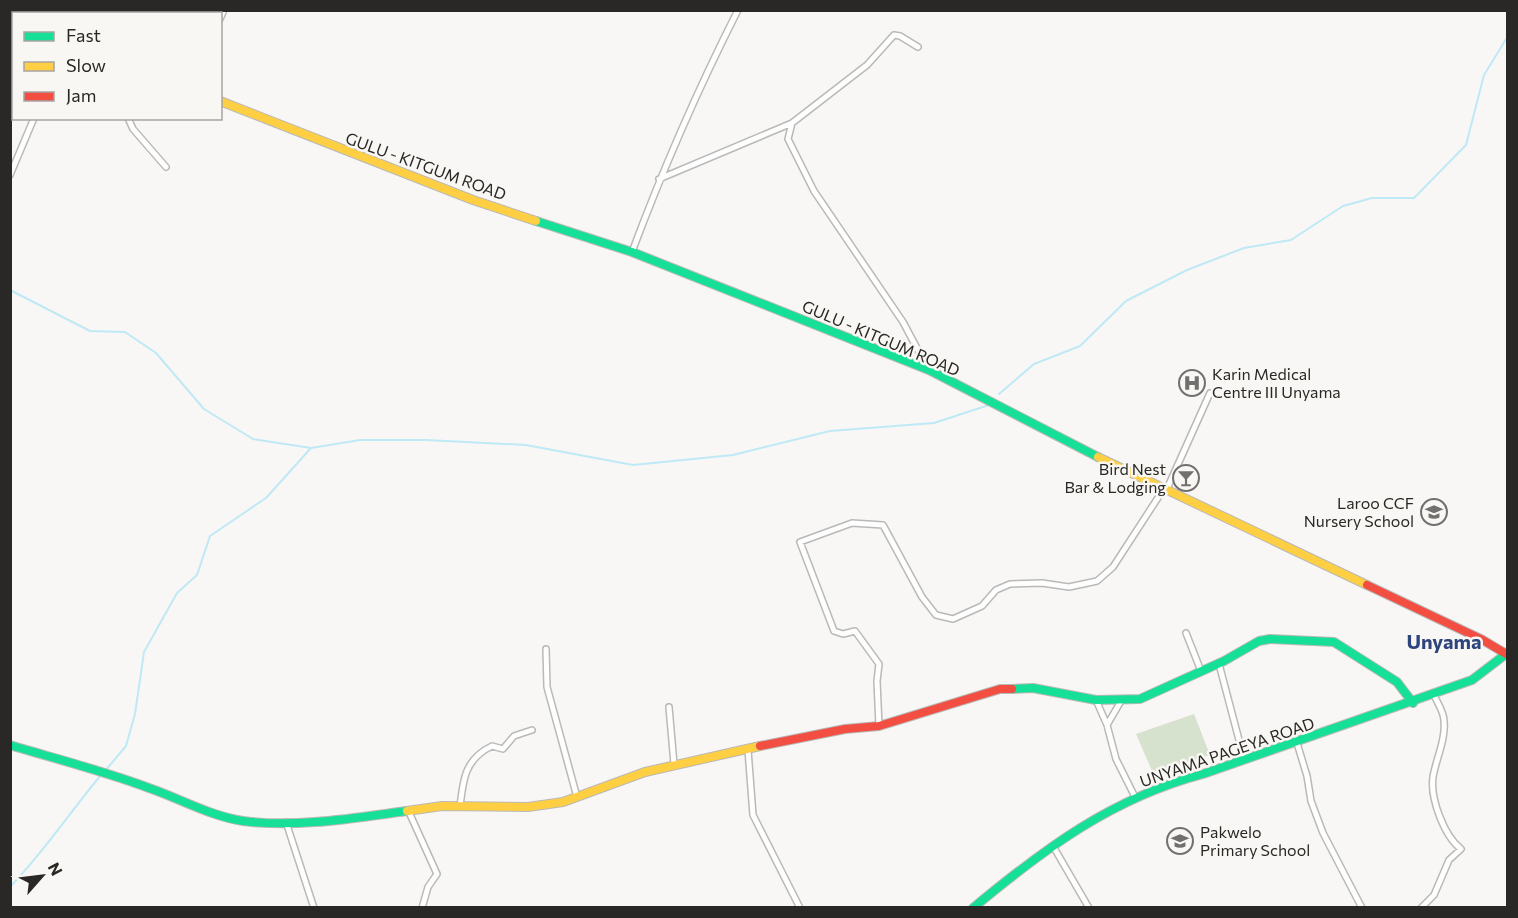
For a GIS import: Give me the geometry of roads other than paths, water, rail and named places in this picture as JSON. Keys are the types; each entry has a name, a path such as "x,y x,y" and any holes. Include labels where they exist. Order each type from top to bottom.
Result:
{"street":[{"path":"632,252 659,179 706,73 738,10"},
{"path":"659,179 792,123 867,65 894,35 918,47"},
{"name":"GULU - KITGUM ROAD","path":"222,102 473,200 632,252 929,370 1164,490 1368,585 1507,655"},
{"path":"10,175 33,120"},
{"path":"129,120 133,129 166,167"},
{"path":"792,123 788,139 814,191 903,322 929,370"},
{"path":"879,726 878,659 855,631 843,634 834,631 800,542 852,523 883,525 922,597 936,615 953,619 982,606 996,590 1010,584 1042,583 1069,587 1097,581 1113,567 1164,490 1210,393"},
{"path":"1186,633 1201,671"},
{"path":"10,746 150,788 169,799 232,818 286,822 352,818 408,810 528,807 577,797 674,764 845,729 879,726 1000,689 1033,688 1096,700 1140,699 1219,664 1263,640 1334,642 1397,681 1413,703"},
{"path":"546,649 547,687 577,797"},
{"name":"UNYAMA PAGEYA ROAD","path":"973,908 1023,866 1089,820 1135,797 1169,783 1297,743 1434,695 1477,676 1507,655"},
{"path":"1219,664 1244,759"},
{"path":"1421,908 1434,895 1449,860 1461,849 1452,842 1435,796 1433,778 1445,725 1444,714 1434,695"},
{"path":"1096,700 1107,725 1116,759 1135,797"},
{"path":"1107,725 1121,701"},
{"path":"669,707 674,764"},
{"path":"460,807 463,784 472,759 492,746 503,748 514,736 532,730"},
{"path":"1297,743 1307,776 1311,801 1319,822 1362,908"},
{"path":"748,750 753,815 800,908"},
{"path":"408,810 437,874 428,887 422,908"},
{"path":"286,822 314,908"},
{"path":"1053,846 1089,908"}],"waterway":[{"path":"999,394 1034,364 1080,346 1126,301 1187,270 1244,248 1291,240 1343,206 1372,198 1414,198 1466,145 1484,75 1508,36"},
{"path":"10,290 90,331 125,332 156,353 204,409 253,439 311,448"},
{"path":"105,771 126,746 135,714 144,652 177,593 197,575 210,536 266,498 311,448 360,440 426,440 526,445 633,465 733,455 830,431 934,423 989,405"},
{"path":"10,887 101,775"}],"place":[{"name":"Karin Medical Centre III Unyama","path":"1192,383"},
{"name":"Bird Nest Bar & Lodging","path":"1186,478"},
{"name":"Laroo CCF Nursery School","path":"1434,512"},
{"name":"Pakwelo Primary School","path":"1180,841"}],"district":[{"name":"Unyama","path":"1444,642"}]}
